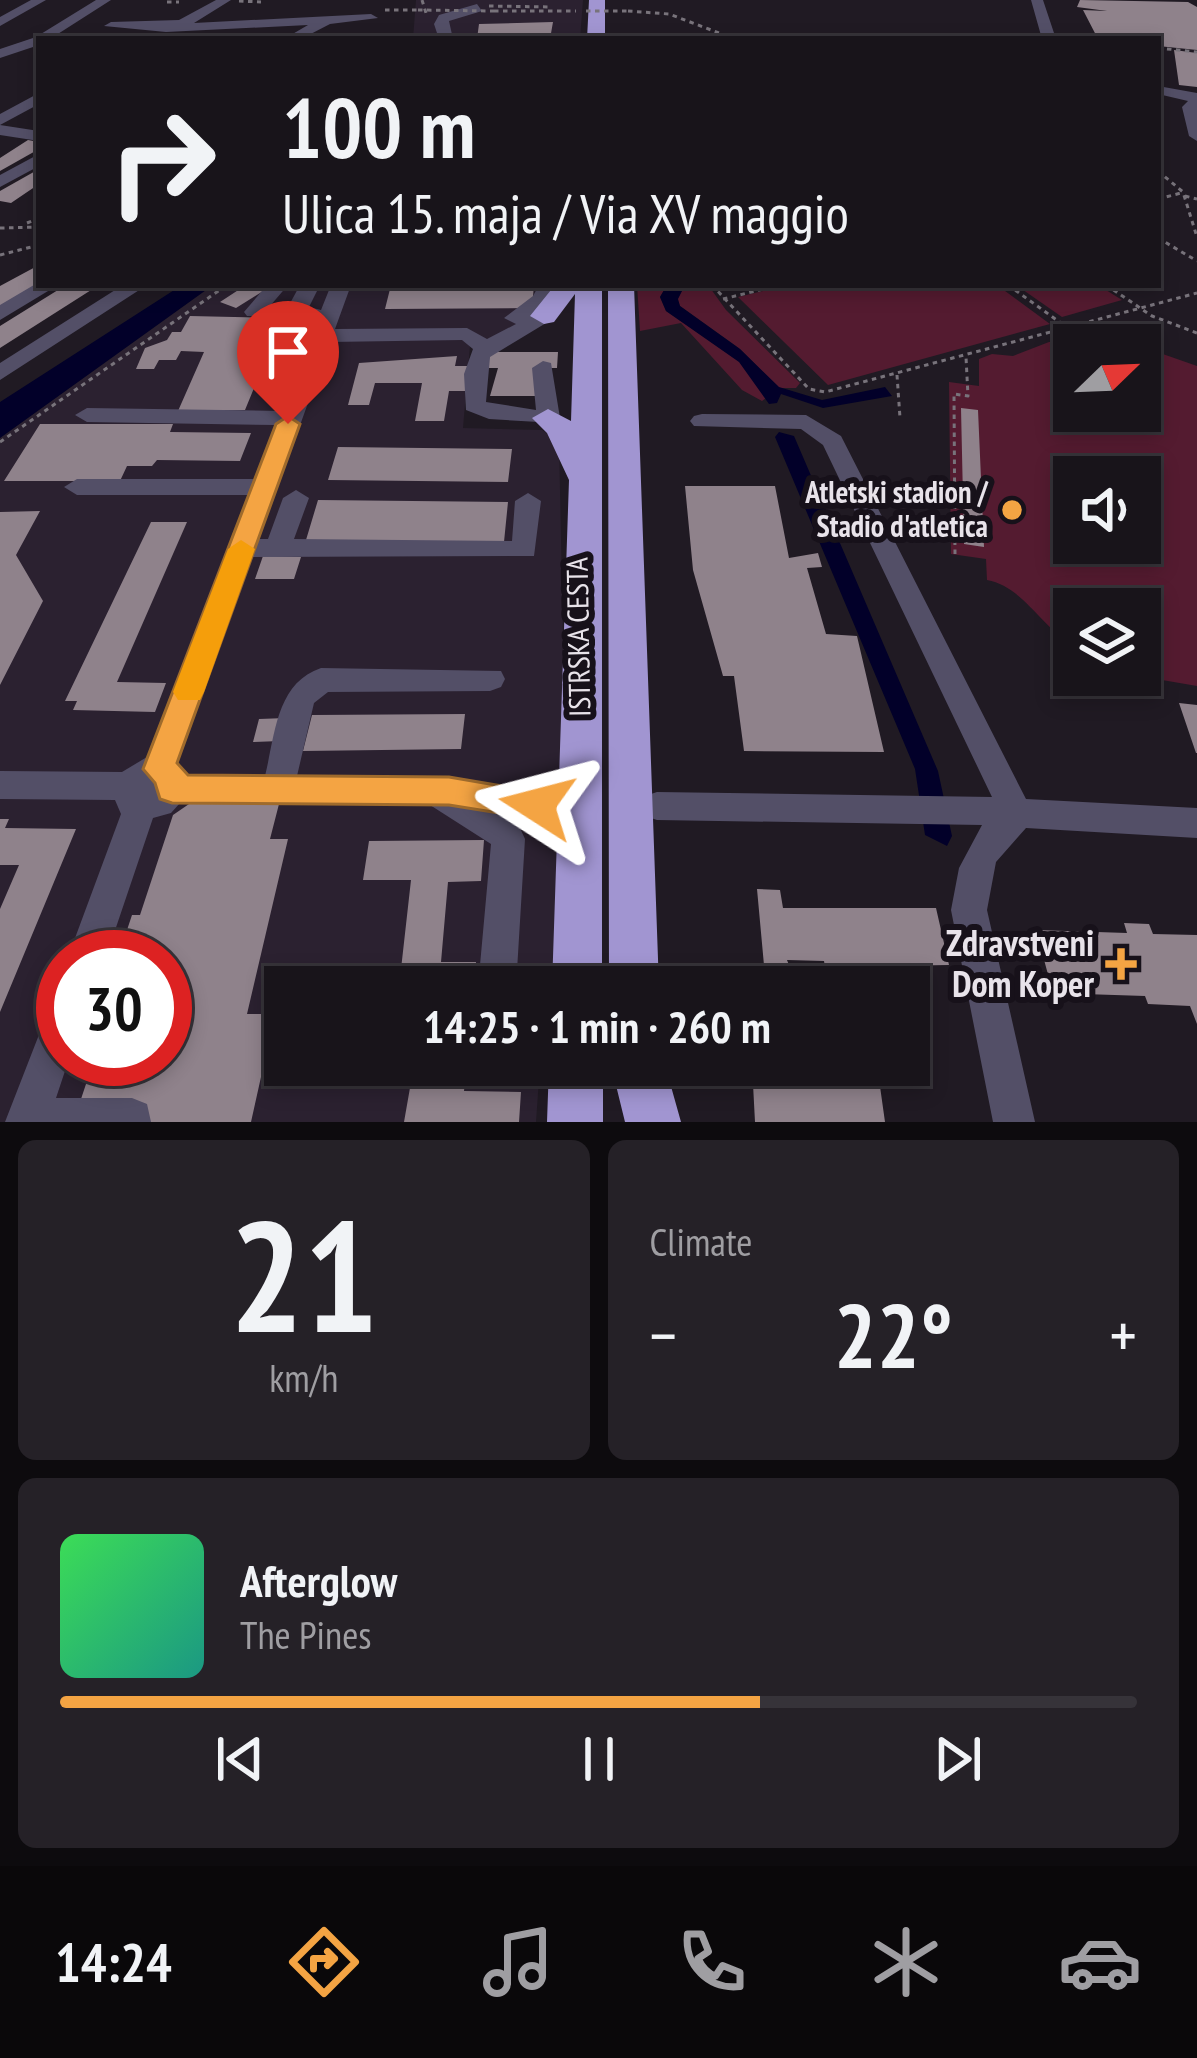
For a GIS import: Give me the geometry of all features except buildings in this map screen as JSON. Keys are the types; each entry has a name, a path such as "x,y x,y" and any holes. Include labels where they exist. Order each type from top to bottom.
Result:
{"highway":[{"path":"596,36 600,1"},
{"path":"600,1 615,36"},
{"path":"544,316 567,288"},
{"name":"ISTRSKA CESTA","path":"578,966 589,288"},
{"name":"ISTRSKA CESTA","path":"621,288 634,966"},
{"path":"622,319 634,308 634,288"},
{"path":"548,418 568,441 585,482"},
{"path":"575,1122 576,1086"},
{"path":"636,1086 636,1122"},
{"path":"642,1086 653,1122"}],"street":[{"path":"0,22 40,0"},
{"path":"45,36 105,0"},
{"path":"111,26 182,24 225,0"},
{"path":"240,21 261,2"},
{"path":"1042,2 1048,36"},
{"path":"130,36 170,5"},
{"path":"446,36 443,19 477,8"},
{"path":"166,28 327,20 381,9"},
{"path":"297,36 327,20"},
{"path":"0,54 36,40"},
{"path":"1161,91 1197,100"},
{"path":"0,121 36,100"},
{"path":"1197,100 1190,107 1197,136"},
{"path":"0,130 36,136"},
{"path":"0,182 36,161"},
{"path":"0,314 43,288"},
{"path":"0,373 132,288"},
{"path":"275,288 254,312 295,313 325,325 476,341 541,299 548,288"},
{"path":"295,313 308,288"},
{"path":"0,785 159,803 242,548 340,288"},
{"path":"476,341 474,405 489,412 548,418 544,316"},
{"path":"423,351 514,338 544,316"},
{"path":"87,415 290,418"},
{"path":"702,421 806,422 833,441 1017,814"},
{"path":"77,487 264,487"},
{"path":"278,548 296,498"},
{"path":"242,548 525,550 528,501"},
{"path":"278,789 300,697 321,680 490,679"},
{"path":"165,779 278,789 430,791 537,805"},
{"path":"430,791 498,828 508,839 498,966"},
{"path":"95,930 134,797"},
{"path":"657,806 1054,811 1197,823"},
{"path":"1014,1122 969,910 971,877 988,838 1017,814"},
{"path":"40,1086 27,1120 132,1119"}],"path":[{"path":"234,1 261,2"},
{"path":"440,6 552,7"},
{"path":"381,9 661,12 727,36"},
{"path":"1161,48 1197,52"},
{"path":"1161,174 1197,200"},
{"path":"1161,190 1171,196"},
{"path":"1161,198 1183,194"},
{"path":"1183,194 1197,237"},
{"path":"0,229 36,219"},
{"path":"25,224 36,226"},
{"path":"1161,240 1197,261"},
{"path":"0,256 36,245"},
{"path":"0,442 223,288"},
{"path":"714,288 809,389 825,392 1053,332"},
{"path":"722,299 768,288"},
{"path":"1012,288 1062,324"},
{"path":"1110,288 1140,308 1197,334"},
{"path":"1082,324 1197,292"},
{"path":"955,554 954,394 968,396 966,355"},
{"path":"896,373 900,418"}],"shaded area":[{"path":"416,0 583,0 580,36 413,36"},
{"path":"209,288 557,288 499,338 470,346 463,428 542,430 559,441 565,733 553,966 264,966 264,1086 539,1086 536,1122 0,1122 0,438"},
{"path":"637,288 665,288 660,297 666,311 740,362 766,398 762,401 742,390 681,323 640,331"},
{"path":"683,288 710,288 726,310 800,383 796,388 779,388 740,349 680,306 677,299"},
{"path":"776,288 1001,288 1050,324 828,385 738,297"},
{"path":"1020,288 1103,288 1122,300 1062,317"},
{"name":"Atletski stadion / Stadio d'atletica","path":"1053,342 1053,432 1161,432 1161,353 1197,366 1197,686 1161,680 1161,588 1053,588 1053,630 1022,599 987,580 986,559 951,554 949,382 979,386 979,359 992,354 1013,356"}],"water":[{"path":"177,288 209,288 0,438 0,402"},
{"path":"665,288 684,288 680,306 740,349 779,387 822,400 885,387 892,396 823,408 781,394 777,403 769,404 739,362 666,311 660,297"},
{"path":"779,432 794,436 938,771 952,836 947,846 925,835 915,769 775,437"}],"slow traffic":[{"path":"189,692 241,549"}],"place":[{"name":"Atletski stadion / Stadio d'atletica","path":"1012,510"},
{"name":"Zdravstveni Dom Koper","path":"1121,964"}],"route":[{"path":"288,424 159,769 171,776 172,789 449,791 537,805"}]}
